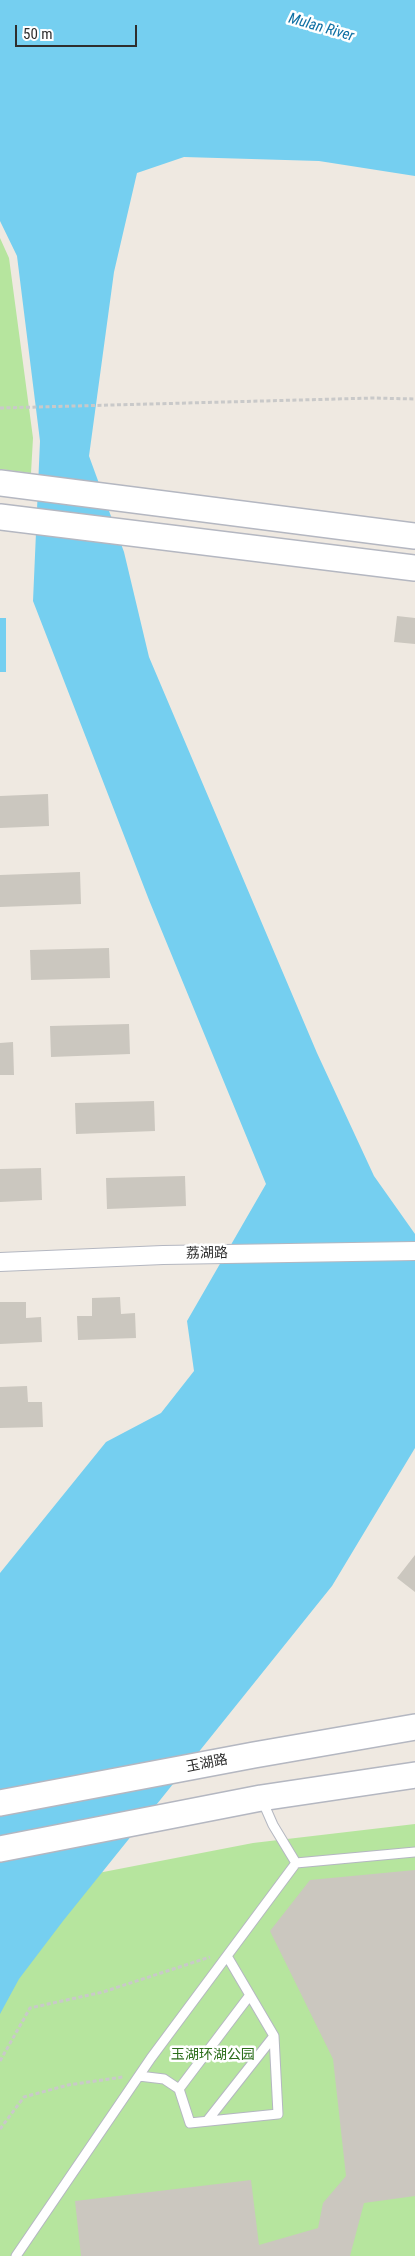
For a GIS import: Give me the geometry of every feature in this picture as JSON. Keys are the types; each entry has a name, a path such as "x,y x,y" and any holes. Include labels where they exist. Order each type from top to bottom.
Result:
{"main road":[{"path":"4,484 415,536"},
{"path":"7,518 415,568"},
{"name":"玉湖路","path":"0,1803 254,1755 415,1728"},
{"path":"0,1849 261,1798 415,1775"}],"street":[{"name":"荔湖路","path":"0,1262 163,1255 415,1251"}],"lane":[{"path":"261,1798 273,1825 296,1863"},
{"path":"16,2256 139,2076 296,1863 415,1852"},
{"path":"139,2076 164,2078 180,2089 190,2123 278,2114 274,2036 250,1995 230,1953"},
{"path":"180,2089 250,1995"},
{"path":"207,2121 274,2036"}],"path":[{"path":"0,408 374,398 415,399"},
{"path":"0,2061 30,2008 103,1992 230,1953"},
{"path":"0,2129 24,2098 84,2082 139,2076"}],"green space":[{"path":"0,238 9,258 33,438 31,473 0,469"},
{"name":"玉湖环湖公园","path":"415,1824 415,2256 0,2256 0,1892 253,1843"}],"water":[{"name":"Mulan River","path":"0,0 415,0 415,176 319,161 184,157 137,173 114,272 89,456 124,552 149,657 317,1053 374,1176 415,1234 415,1448 332,1586 63,1921 19,1979 0,2014 0,1573 106,1442 161,1413 194,1371 187,1321 266,1184 149,900 33,601 40,441 17,256 0,221"},
{"path":"0,618 6,618 6,672 0,672"}],"building":[{"path":"397,616 415,618 415,644 394,642"},
{"path":"48,794 49,826 0,828 0,796"},
{"path":"80,872 81,904 0,907 0,875"},
{"path":"109,948 110,978 31,980 30,950"},
{"path":"129,1024 130,1054 51,1057 50,1026"},
{"path":"13,1042 14,1075 0,1075 0,1043"},
{"path":"154,1101 155,1131 76,1134 75,1103"},
{"path":"41,1168 42,1200 0,1202 0,1169"},
{"path":"185,1176 186,1206 107,1209 106,1178"},
{"path":"120,1297 121,1314 135,1313 136,1338 78,1340 77,1316 92,1316 92,1298"},
{"path":"0,1302 26,1302 26,1318 41,1317 42,1342 0,1344"},
{"path":"27,1386 28,1402 42,1402 43,1427 0,1428 0,1387"},
{"path":"415,1555 415,1592 397,1578"},
{"path":"415,1870 415,2196 364,2203 350,2256 81,2256 75,2201 251,2180 259,2245 318,2228 323,2203 346,2176 333,2059 270,1931 310,1880"}]}
